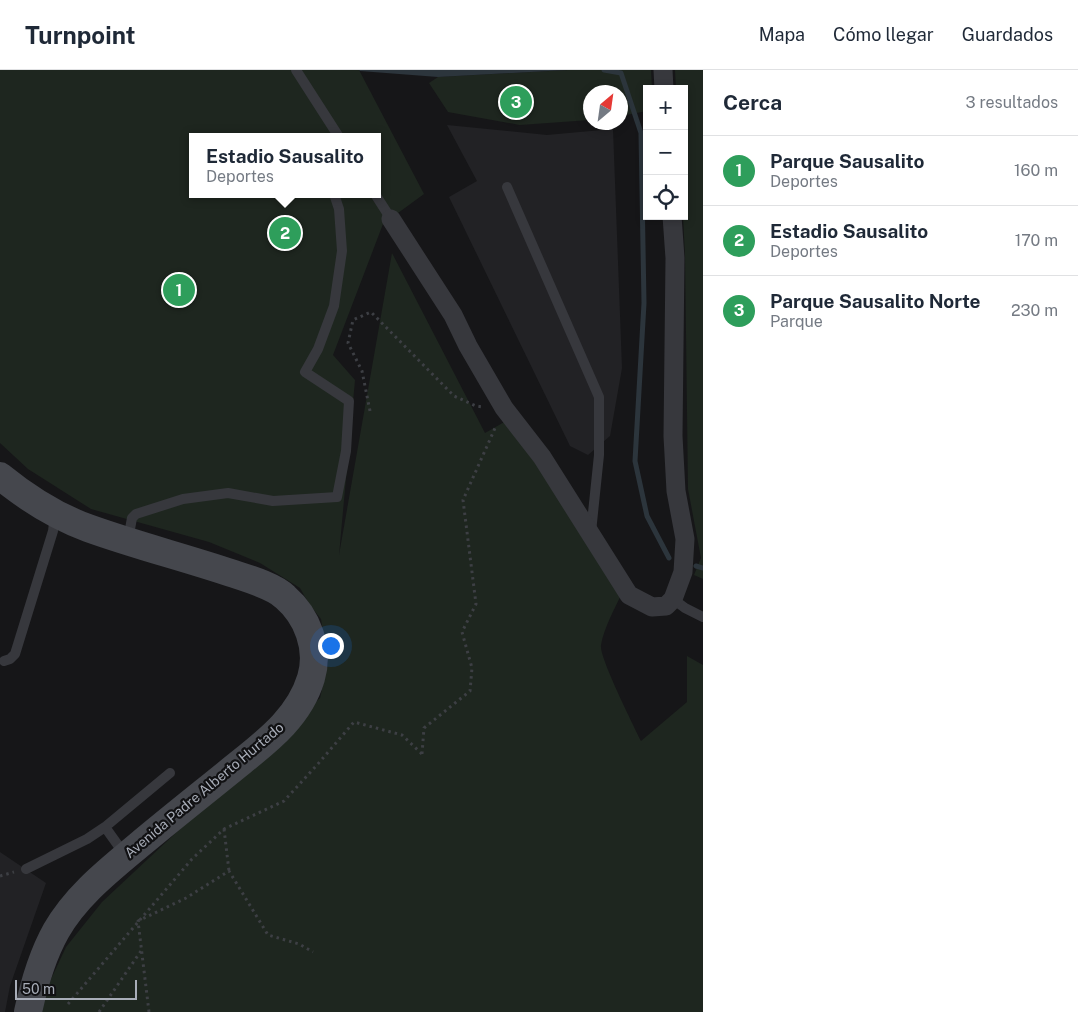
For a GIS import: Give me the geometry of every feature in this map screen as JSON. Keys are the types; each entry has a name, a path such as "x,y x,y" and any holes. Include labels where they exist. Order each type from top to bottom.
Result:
{"main road":[{"name":"Avenida Padre Alberto Hurtado","path":"0,476 55,514 88,528 254,580 284,595 300,613 310,631 314,649 312,675 304,697 292,716 264,744 126,856 83,894 57,930 45,954 28,1012"}],"street":[{"path":"663,70 664,85"},
{"path":"391,219 452,315 504,408 542,457 590,536 629,595 652,607 666,606 673,599 683,572 685,539 676,491 673,436 675,258 672,220"}],"lane":[{"path":"296,70 336,133"},
{"path":"507,187 599,397 599,455 590,536"},
{"path":"128,541 132,518 136,514 183,500 228,493 273,501 337,497 346,451 349,401 304,372 318,348 334,306 342,251 339,209 335,198"},
{"path":"378,198 391,219"},
{"path":"4,661 10,659 15,654 53,530 55,514"},
{"path":"673,599 685,608 703,617"},
{"path":"26,869 87,839 105,827 170,773"},
{"path":"105,827 126,856"}],"path":[{"path":"68,1004 192,859 224,829 284,801 354,722 402,735 422,754 424,728 470,691 472,668 462,632 476,604 463,500 504,408 476,406 454,396 371,312 353,320 348,343 362,371 370,411"},
{"path":"224,829 229,871 268,935 298,944 313,952"},
{"path":"138,922 186,898 229,871"},
{"path":"138,922 149,1012"},
{"path":"99,1012 142,950"}],"shaded area":[{"path":"0,70 359,70 424,194 383,224 333,355 355,380 339,555 392,253 485,433 513,417 621,595 604,632 601,645 605,663 641,741 687,702 687,656 703,665 703,1012 42,1012 45,992 66,947 102,902 320,698 328,663 321,619 309,604 300,588 260,563 209,542 91,509 28,469 0,443"},
{"path":"359,70 567,70 438,77"},
{"path":"567,70 651,70 652,85 643,85 643,112 628,115 628,85 583,85 583,120 520,125 448,112 429,83 438,77"},
{"path":"675,70 703,70 703,579 694,575 701,558 688,489 683,220 688,220 688,85 676,85"},
{"path":"447,125 547,135 613,130 622,368 610,436 588,455 570,446 449,197 477,181"},
{"path":"0,852 46,883 10,986 5,1012 0,1012"}],"waterway":[{"path":"604,70 621,73 641,133 644,303 635,461 647,516 669,558"},
{"path":"696,566 703,568"}],"place":[{"name":"Parque Sausalito Norte","path":"516,102"},
{"name":"Estadio Sausalito","path":"285,233"},
{"name":"Parque Sausalito","path":"179,290"}]}
